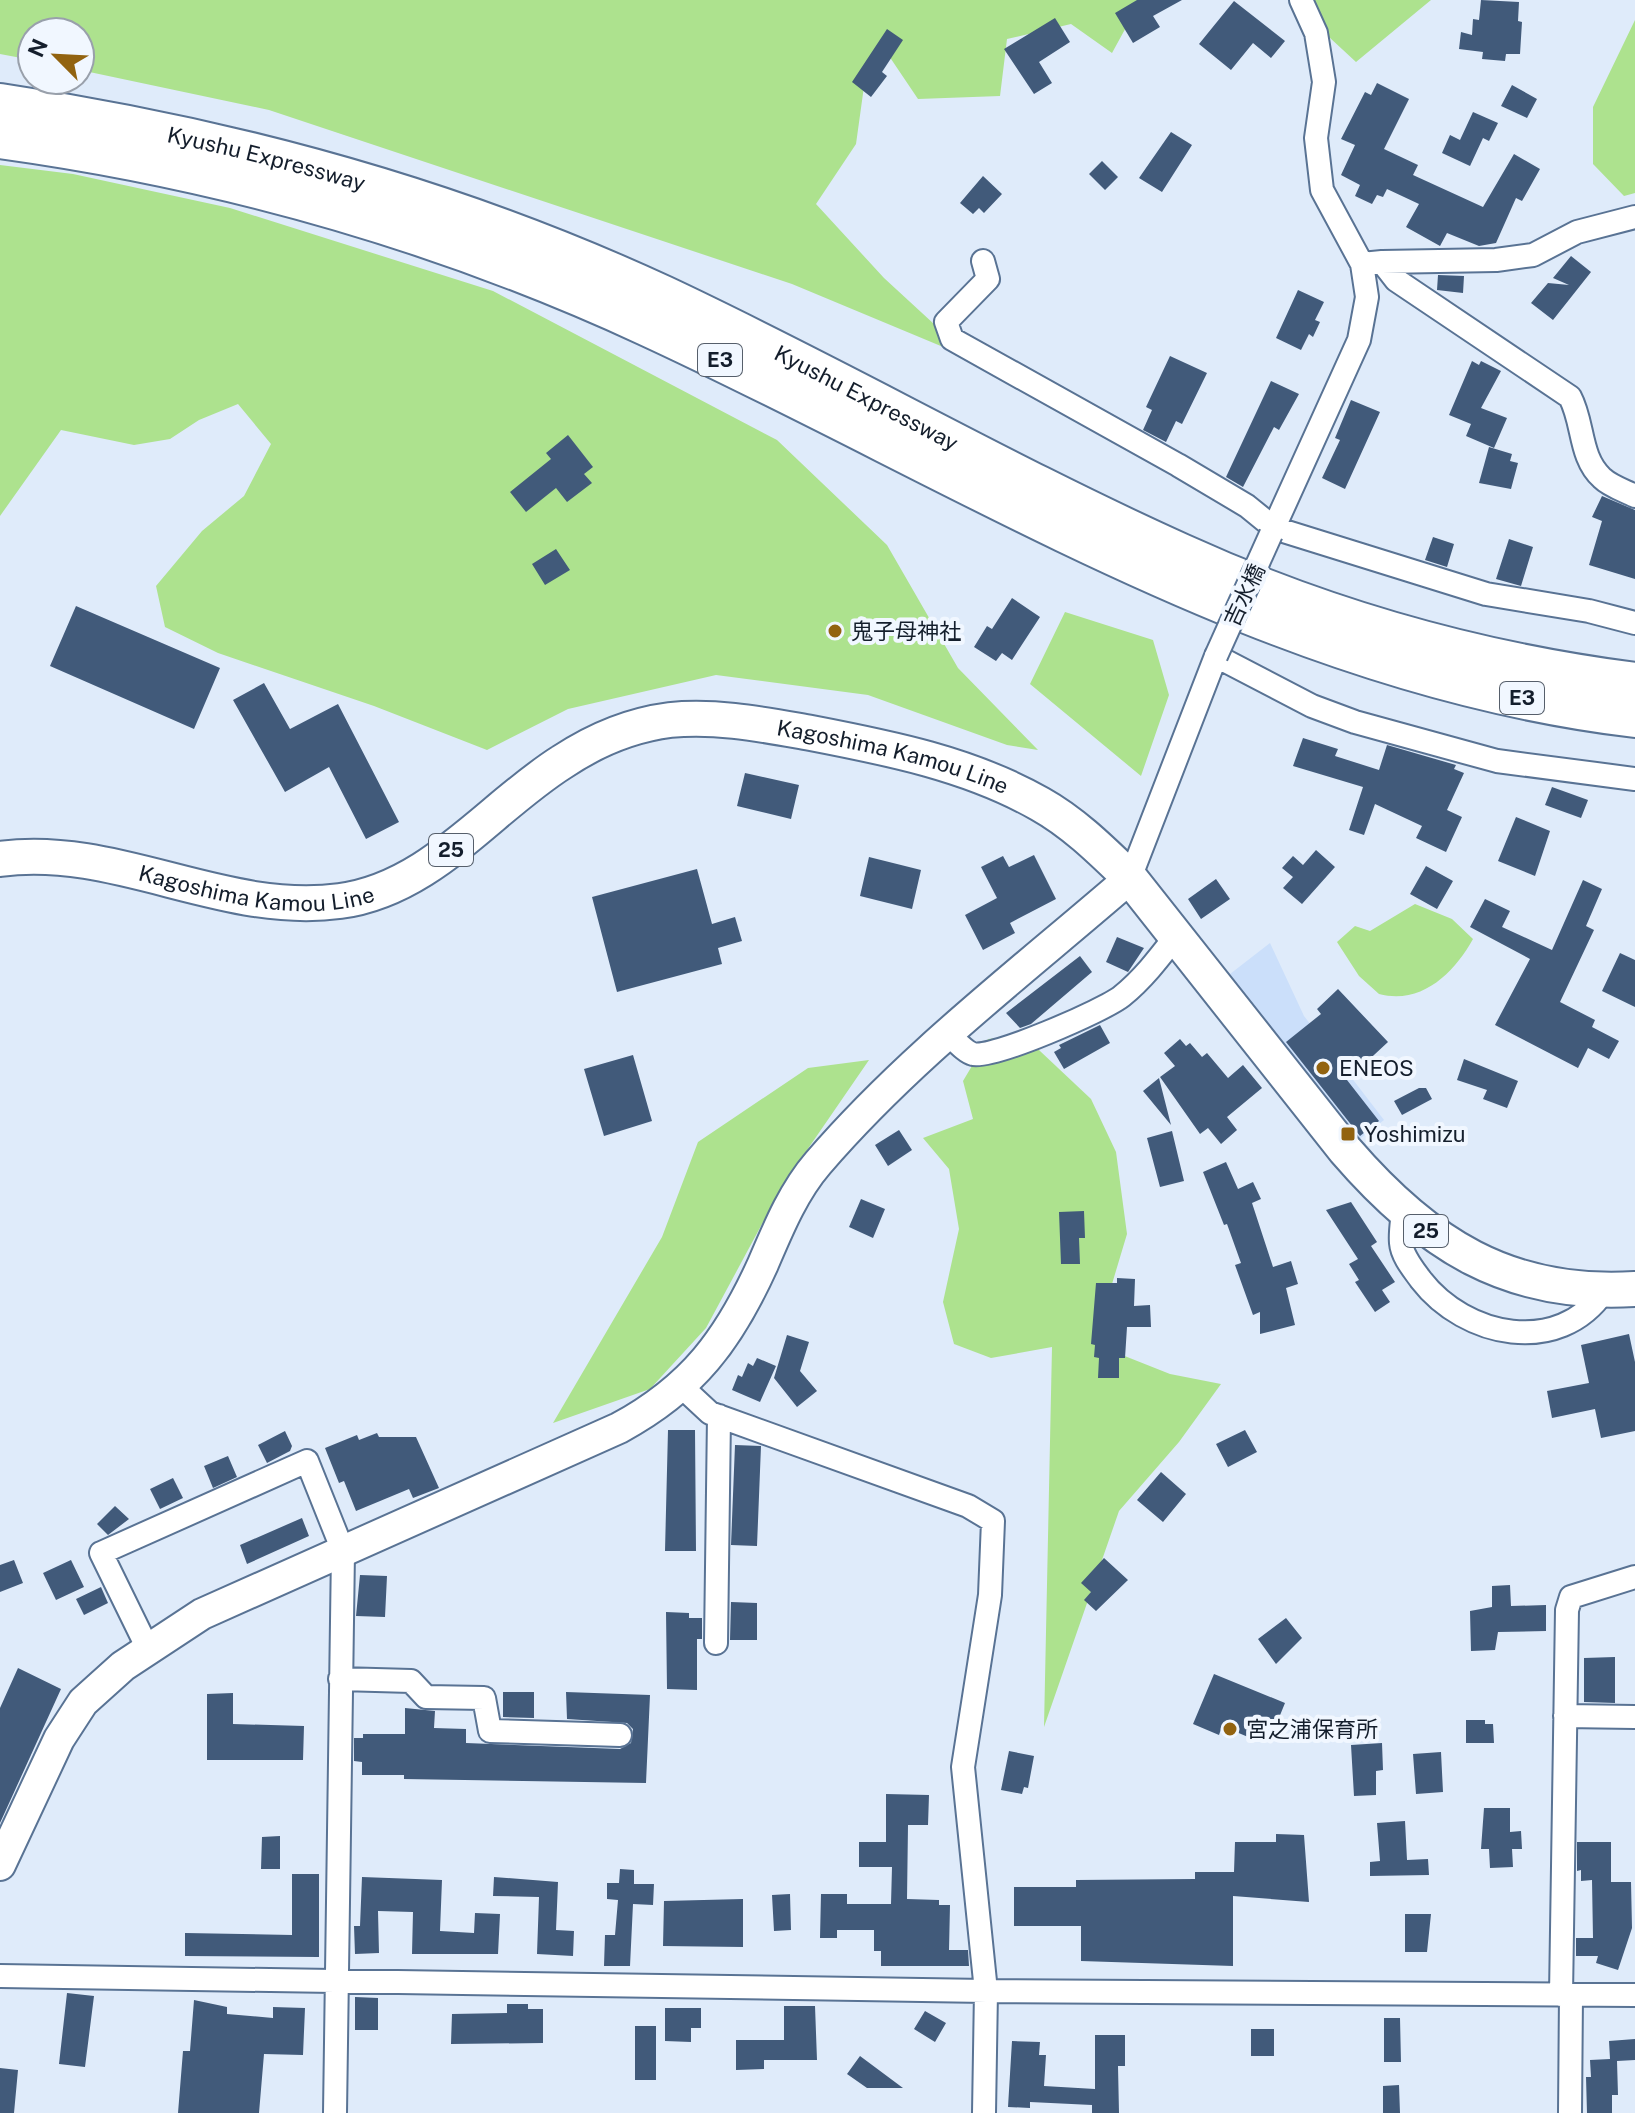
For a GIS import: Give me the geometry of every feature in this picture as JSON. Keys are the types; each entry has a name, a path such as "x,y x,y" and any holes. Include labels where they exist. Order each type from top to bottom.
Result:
{"highway":[{"name":"Kyushu Expressway","path":"0,104 97,118 213,143 421,199 660,295 1185,556 1314,607 1421,640 1521,665 1635,683"},
{"name":"Kyushu Expressway","path":"0,138 178,167 271,189 411,230 519,270 645,324 1067,536 1303,636 1410,672 1514,696 1635,717"}],"main road":[{"name":"Kagoshima Kamou Line","path":"0,859 54,857 288,905 343,901 371,894 426,868 560,762 601,739 646,724 692,718 763,724 878,746 983,778 1063,818 1130,878 1345,1150 1403,1212 1432,1236 1472,1259 1515,1277 1559,1288 1620,1290"}],"street":[{"path":"1301,0 1316,33 1324,82 1316,138 1322,190 1372,263 1570,397 1578,412 1586,456 1602,479 1635,496"},
{"path":"1372,263 1496,260 1533,255 1577,232 1635,217"},
{"path":"983,261 988,279 946,322 952,339 1247,506 1272,531 1486,594 1589,611 1635,623"},
{"name":"吉水橋","path":"1130,878 1216,656 1359,340 1372,263"},
{"path":"1216,656 1312,706 1355,722 1497,761 1635,779"},
{"path":"0,1865 59,1739 83,1702 148,1649 202,1614 619,1428 655,1409 682,1387 712,1355 739,1313 787,1209 814,1167 888,1088 1130,878"},
{"path":"949,1035 973,1054 990,1054 1081,1019 1120,998 1153,966 1176,936"},
{"path":"1403,1212 1400,1245 1409,1265 1450,1310 1472,1323 1518,1332 1573,1324 1620,1290"},
{"path":"682,1387 710,1413 968,1506 993,1521 990,1595 963,1767 986,1991 984,2113"},
{"path":"716,1643 719,1416"},
{"path":"148,1649 101,1553 307,1461 343,1551 335,2113"},
{"path":"1570,2113 1566,1995 1567,1610 1571,1597 1635,1577"},
{"path":"340,1679 411,1681 426,1697 484,1698 490,1731 620,1735"},
{"path":"1565,1716 1635,1717"},
{"path":"0,1976 986,1991 1635,1995"}],"shaded area":[{"name":"ENEOS","path":"1270,943 1304,1016 1384,1120 1357,1141 1230,974"}],"green space":[{"path":"0,0 1141,0 1112,53 1071,24 1007,39 1000,96 918,99 887,53 866,72 856,144 816,204 884,278 972,359 792,284 269,110 96,73 96,16 16,16 16,57 0,54"},
{"path":"1289,0 1431,0 1356,62"},
{"path":"1635,20 1635,193 1624,196 1593,164 1593,107"},
{"path":"0,165 73,174 230,208 493,291 777,440 887,545 958,668 1038,750 1007,745 868,695 716,675 568,709 487,750 374,706 218,653 165,627 156,586 202,531 244,496 271,444 238,404 199,420 170,439 134,445 61,430 0,516"},
{"path":"1065,612 1153,640 1169,695 1141,776 1030,684"},
{"path":"1415,904 1452,919 1473,939 1456,963 1435,983 1409,995 1379,994 1359,976 1337,942 1355,926 1370,931"},
{"path":"1023,1035 1091,1099 1116,1152 1127,1234 1106,1304 1107,1349 1170,1374 1221,1384 1179,1442 1119,1511 1044,1727 1052,1347 991,1358 954,1344 943,1302 959,1229 949,1169 923,1138 973,1119 963,1081 988,1039"},
{"path":"869,1060 783,1185 706,1328 650,1389 553,1423 662,1237 698,1142 808,1068"}],"building":[{"path":"1137,0 1182,0 1153,16 1160,27 1133,43 1115,13"},
{"path":"1481,0 1519,2 1518,21 1522,22 1520,54 1506,54 1505,61 1482,59 1483,52 1459,49 1461,32 1472,35 1473,19 1479,20"},
{"path":"1234,1 1285,41 1271,58 1253,43 1231,70 1199,44"},
{"path":"1055,18 1070,42 1039,62 1052,83 1034,94 1004,49"},
{"path":"887,29 903,40 882,72 887,76 871,97 852,82"},
{"path":"1377,83 1409,99 1384,149 1418,165 1413,175 1483,207 1514,154 1540,169 1522,201 1516,198 1496,243 1479,246 1447,233 1440,246 1406,227 1419,204 1387,189 1383,197 1377,195 1372,204 1355,196 1360,185 1341,175 1355,145 1341,139 1365,92 1371,95"},
{"path":"1512,85 1537,99 1527,118 1501,106"},
{"path":"1473,112 1498,123 1489,141 1483,138 1470,166 1442,153 1450,135 1460,140"},
{"path":"1171,132 1192,145 1162,192 1139,178"},
{"path":"1102,161 1118,177 1105,190 1089,174"},
{"path":"983,176 1002,194 984,213 979,208 973,214 960,203"},
{"path":"1571,256 1591,272 1553,320 1531,303 1548,283 1569,285 1553,278"},
{"path":"1438,275 1464,276 1463,293 1437,290"},
{"path":"1298,290 1324,302 1315,320 1320,322 1313,337 1309,334 1301,350 1276,338"},
{"path":"1170,356 1207,373 1182,424 1176,421 1166,442 1143,430 1152,410 1146,407"},
{"path":"1472,361 1479,365 1481,361 1501,371 1481,408 1507,418 1494,448 1466,436 1471,424 1449,415"},
{"path":"1271,381 1299,394 1279,430 1274,427 1243,487 1226,477"},
{"path":"1351,400 1380,412 1345,489 1322,478 1340,440 1335,438"},
{"path":"568,435 593,467 584,474 592,483 567,502 556,488 526,512 510,492 551,459 546,453"},
{"path":"1489,447 1512,454 1510,461 1518,463 1511,489 1479,483"},
{"path":"1602,496 1635,510 1635,579 1589,565 1602,521 1592,517"},
{"path":"1433,537 1454,544 1447,567 1425,560"},
{"path":"1509,539 1533,547 1521,586 1496,579"},
{"path":"556,549 570,570 545,585 532,564"},
{"path":"1012,598 1040,617 1012,660 1002,653 996,661 974,647 987,626 992,629"},
{"path":"76,606 220,668 194,729 50,666"},
{"path":"264,683 290,729 338,704 399,822 366,839 329,767 285,792 233,700"},
{"path":"1303,738 1338,749 1335,756 1379,770 1387,745 1456,765 1454,769 1464,773 1447,810 1462,817 1446,852 1416,838 1422,826 1375,804 1364,835 1349,830 1363,787 1293,766"},
{"path":"745,773 799,785 791,819 737,806"},
{"path":"1552,787 1588,800 1581,818 1545,805"},
{"path":"1516,817 1550,831 1535,876 1498,861"},
{"path":"1316,850 1335,867 1302,904 1283,888 1293,877 1282,868 1293,856 1303,865"},
{"path":"1034,855 1056,899 1010,923 1015,933 983,950 965,915 997,898 981,867 1003,856 1009,867"},
{"path":"869,857 921,870 912,909 860,896"},
{"path":"1426,866 1453,881 1437,909 1410,894"},
{"path":"697,869 712,924 735,917 742,941 718,948 722,964 617,992 592,897"},
{"path":"1216,879 1230,899 1201,919 1188,899"},
{"path":"1583,880 1602,889 1586,926 1594,930 1560,1002 1595,1020 1592,1027 1619,1041 1609,1059 1588,1048 1578,1068 1495,1025 1530,959 1470,927 1485,899 1510,911 1502,927 1552,950"},
{"path":"1117,937 1144,948 1128,972 1106,962"},
{"path":"1620,953 1635,960 1635,1007 1602,991"},
{"path":"1080,956 1092,972 1031,1024 1020,1028 1006,1013"},
{"path":"1338,989 1388,1042 1347,1080 1379,1121 1360,1136 1286,1042 1321,1014 1317,1009"},
{"path":"1100,1025 1110,1043 1064,1069 1054,1052 1061,1048 1059,1045"},
{"path":"1180,1039 1186,1046 1190,1043 1202,1057 1207,1053 1228,1078 1243,1065 1262,1088 1227,1117 1237,1130 1221,1144 1208,1128 1200,1134 1160,1077 1175,1066 1164,1053"},
{"path":"633,1055 652,1121 604,1136 584,1069"},
{"path":"1464,1059 1518,1081 1507,1108 1483,1099 1487,1090 1457,1080"},
{"path":"1159,1078 1171,1125 1143,1091"},
{"path":"1419,1088 1426,1088 1432,1099 1402,1115 1394,1101"},
{"path":"899,1130 912,1150 888,1166 875,1145"},
{"path":"1172,1131 1184,1181 1160,1187 1147,1138"},
{"path":"1226,1162 1238,1189 1253,1182 1261,1199 1252,1203 1273,1267 1291,1261 1298,1284 1286,1288 1295,1325 1260,1334 1260,1312 1253,1315 1235,1265 1241,1263 1203,1172"},
{"path":"861,1199 885,1209 873,1238 849,1227"},
{"path":"1351,1202 1377,1242 1371,1246 1395,1282 1382,1290 1390,1302 1375,1312 1355,1282 1359,1280 1349,1264 1358,1259 1326,1210"},
{"path":"1084,1211 1085,1238 1079,1238 1080,1264 1061,1264 1059,1212"},
{"path":"1117,1278 1135,1279 1134,1306 1150,1305 1151,1327 1127,1327 1125,1358 1119,1358 1119,1378 1098,1378 1099,1358 1094,1357 1095,1345 1091,1344 1096,1283 1117,1283"},
{"path":"1629,1334 1635,1362 1635,1431 1601,1438 1595,1409 1552,1418 1547,1391 1589,1383 1581,1345"},
{"path":"787,1335 809,1342 800,1371 817,1391 797,1407 774,1378"},
{"path":"757,1358 776,1366 760,1402 732,1390 738,1375 742,1377 748,1363 753,1366"},
{"path":"668,1430 695,1430 696,1551 665,1551"},
{"path":"1245,1430 1257,1452 1228,1467 1216,1444"},
{"path":"285,1431 292,1446 290,1451 267,1463 258,1445"},
{"path":"377,1433 379,1437 416,1437 439,1488 413,1498 409,1489 356,1511 344,1481 339,1483 325,1448 357,1435 359,1440"},
{"path":"735,1445 761,1446 757,1546 731,1545"},
{"path":"228,1456 237,1477 213,1488 204,1466"},
{"path":"1161,1472 1186,1494 1163,1522 1137,1500"},
{"path":"173,1478 183,1498 160,1509 150,1489"},
{"path":"115,1506 129,1519 108,1535 97,1524"},
{"path":"302,1518 309,1536 247,1564 240,1545"},
{"path":"1104,1558 1128,1580 1096,1611 1084,1600 1091,1592 1081,1583"},
{"path":"14,1560 23,1583 0,1592 0,1565"},
{"path":"71,1560 84,1587 56,1600 43,1573"},
{"path":"360,1575 387,1576 385,1617 356,1616"},
{"path":"1510,1585 1511,1606 1546,1605 1546,1631 1498,1632 1495,1650 1471,1651 1470,1611 1492,1607 1492,1586"},
{"path":"101,1587 108,1603 84,1615 76,1599"},
{"path":"731,1602 757,1603 757,1640 730,1640"},
{"path":"666,1612 689,1613 689,1618 702,1618 702,1639 697,1639 697,1690 667,1689"},
{"path":"1286,1618 1302,1638 1276,1664 1258,1639"},
{"path":"1615,1657 1615,1703 1584,1702 1584,1658"},
{"path":"18,1668 61,1689 0,1823 0,1708"},
{"path":"1214,1674 1285,1703 1274,1730 1267,1727 1260,1742 1222,1726 1219,1735 1193,1724"},
{"path":"503,1692 534,1692 534,1718 503,1717"},
{"path":"566,1692 650,1695 646,1783 404,1779 404,1775 362,1775 362,1762 354,1761 354,1738 363,1738 363,1734 405,1734 405,1708 435,1711 434,1728 466,1729 466,1743 620,1749 631,1743 633,1729 627,1723 567,1719"},
{"path":"233,1693 233,1724 304,1726 303,1760 207,1760 207,1694"},
{"path":"1466,1720 1485,1720 1485,1724 1493,1724 1494,1743 1466,1743"},
{"path":"1382,1743 1383,1770 1376,1771 1376,1795 1354,1796 1351,1745"},
{"path":"1009,1751 1034,1756 1028,1788 1024,1787 1022,1794 1001,1790"},
{"path":"1441,1752 1443,1792 1416,1794 1413,1754"},
{"path":"886,1794 929,1795 928,1825 908,1825 907,1899 939,1900 939,1905 950,1905 949,1950 968,1950 969,1966 881,1966 881,1951 874,1951 874,1930 837,1930 837,1938 820,1938 821,1894 847,1894 847,1904 891,1904 892,1867 859,1867 859,1842 886,1842"},
{"path":"1484,1808 1510,1808 1510,1832 1521,1831 1522,1849 1512,1849 1513,1867 1490,1868 1489,1849 1481,1849"},
{"path":"1405,1821 1407,1860 1428,1859 1429,1875 1370,1876 1370,1862 1380,1861 1377,1823"},
{"path":"1276,1834 1304,1835 1309,1902 1233,1896 1233,1966 1081,1961 1081,1926 1014,1926 1014,1887 1076,1887 1076,1880 1195,1879 1195,1872 1234,1872 1235,1842 1276,1842"},
{"path":"280,1836 280,1869 261,1869 262,1837"},
{"path":"1577,1842 1611,1842 1611,1882 1631,1882 1632,1928 1618,1970 1596,1963 1598,1956 1576,1956 1576,1938 1593,1938 1592,1880 1581,1881 1581,1870 1577,1871"},
{"path":"620,1869 634,1870 634,1884 654,1884 653,1905 633,1904 630,1966 604,1966 605,1935 615,1935 618,1900 607,1899 607,1883 619,1883"},
{"path":"292,1874 319,1874 319,1957 185,1956 185,1933 292,1935"},
{"path":"362,1877 442,1880 440,1931 474,1933 475,1913 500,1914 498,1954 412,1954 413,1912 378,1911 379,1953 355,1954 354,1926 360,1926"},
{"path":"494,1877 558,1882 556,1930 574,1931 573,1956 537,1954 539,1897 493,1896"},
{"path":"790,1894 791,1930 774,1931 772,1895"},
{"path":"743,1899 743,1947 663,1946 664,1901"},
{"path":"1405,1914 1431,1914 1427,1952 1405,1952"},
{"path":"67,1993 94,1996 85,2067 59,2064"},
{"path":"355,1997 378,1998 378,2030 355,2030"},
{"path":"194,2000 227,2007 227,2014 273,2018 273,2007 305,2008 303,2055 264,2054 259,2113 178,2113 183,2051 190,2051"},
{"path":"507,2004 528,2004 528,2009 543,2009 543,2043 451,2044 452,2014 507,2013"},
{"path":"784,2006 815,2006 817,2060 764,2060 764,2069 736,2070 736,2040 784,2040"},
{"path":"665,2008 701,2008 701,2028 691,2028 691,2042 665,2041"},
{"path":"925,2011 946,2023 935,2042 914,2029"},
{"path":"1384,2018 1400,2018 1401,2062 1384,2062"},
{"path":"635,2026 656,2026 656,2080 635,2080"},
{"path":"1251,2029 1274,2029 1274,2056 1251,2056"},
{"path":"1095,2035 1125,2035 1125,2066 1118,2066 1119,2113 1092,2113 1092,2105 1030,2102 1030,2108 1008,2107 1012,2041 1040,2042 1039,2055 1046,2055 1044,2086 1095,2089"},
{"path":"1635,2039 1635,2060 1617,2061 1618,2095 1612,2095 1612,2113 1587,2113 1586,2077 1591,2077 1590,2060 1610,2059 1609,2041"},
{"path":"860,2056 903,2088 867,2088 847,2074"},
{"path":"0,2068 18,2070 14,2113 0,2113"},
{"path":"1399,2085 1400,2113 1383,2113 1383,2086"}],"place":[{"name":"鬼子母神社","path":"835,631"},
{"name":"ENEOS","path":"1323,1068"},
{"name":"Yoshimizu","path":"1348,1134"},
{"name":"宮之浦保育所","path":"1230,1729"}]}
